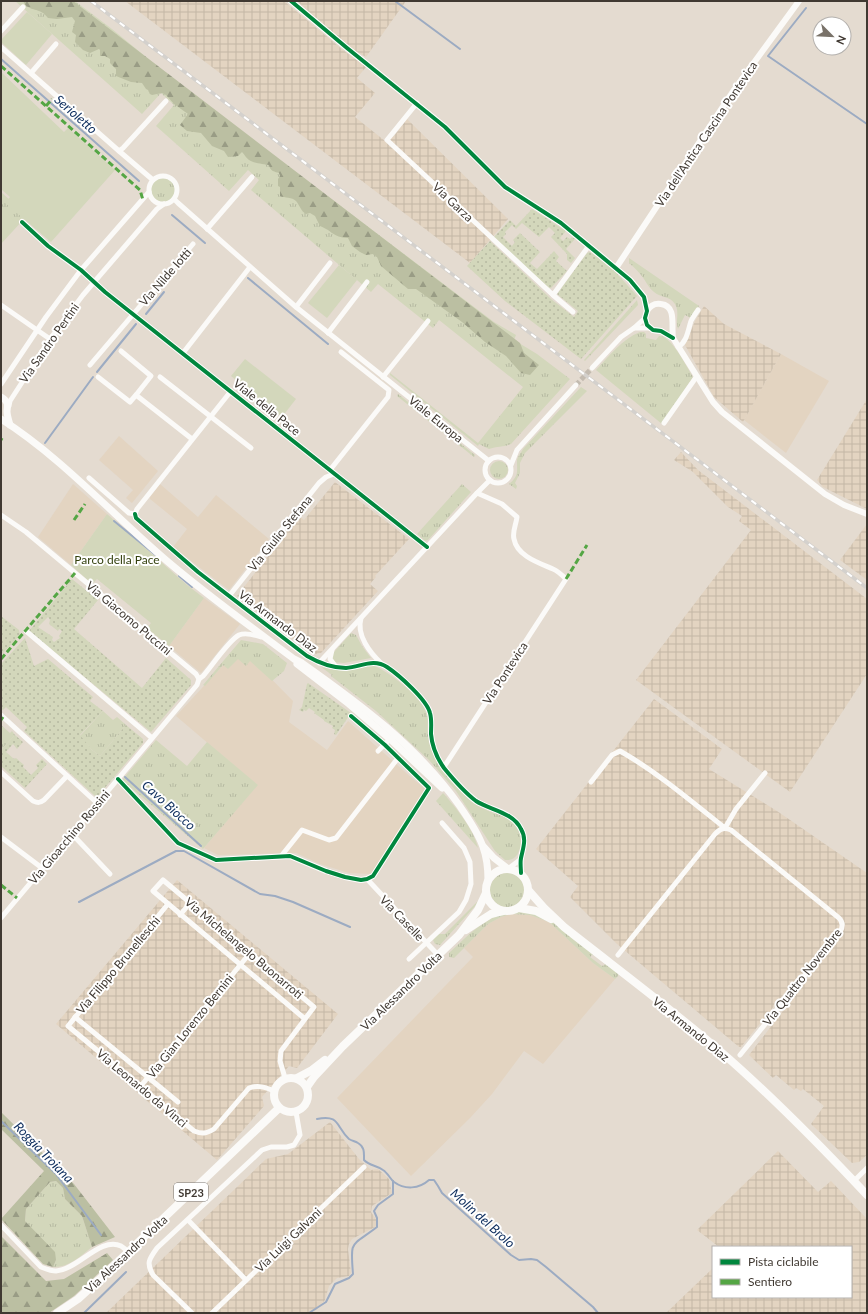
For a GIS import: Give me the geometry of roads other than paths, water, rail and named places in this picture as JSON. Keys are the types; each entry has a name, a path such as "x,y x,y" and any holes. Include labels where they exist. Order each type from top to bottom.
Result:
{"main road":[{"name":"Via Armando Diaz","path":"1,397 6,400 4,414 10,425 53,459 167,561 294,659 352,698 404,743 436,775 457,802 483,845 494,858 508,868"},
{"name":"Via Armando Diaz","path":"294,659 299,666 349,704 390,739 457,802"},
{"name":"Via Armando Diaz","path":"390,739 404,743"},
{"name":"Via Armando Diaz","path":"483,845 487,862 488,880"},
{"path":"508,868 521,873 526,880 529,891 526,900 519,908 511,911 503,911 492,905 486,893 488,880 496,872 508,868"},
{"name":"Via Armando Diaz","path":"529,891 564,927 719,1050 790,1116 867,1195"},
{"name":"Via Alessandro Volta","path":"296,1112 301,1109 308,1099 307,1087 314,1077 343,1046 459,935 478,910 486,893"},
{"name":"Via Armando Diaz","path":"519,908 536,911 564,927"},
{"name":"Via Alessandro Volta","path":"459,935 485,917 503,911"},
{"name":"Via Alessandro Volta","path":"285,1078 297,1078 312,1070 343,1046"},
{"path":"285,1078 276,1086 273,1097 279,1108 287,1112 296,1112"},
{"path":"297,1078 307,1087"},
{"name":"Via Alessandro Volta","path":"57,1313 78,1299 129,1252 279,1108"}],"street":[{"path":"291,1 362,61 417,103 450,131 498,181 513,193 561,223 630,280 644,297 667,306 672,313 673,338 713,402 722,412 825,494 867,514"},
{"name":"Via dell'Antica Cascina Pontevica","path":"616,268 734,90 799,1"},
{"path":"1,31 23,7"},
{"path":"30,74 56,44"},
{"path":"1,47 30,74 153,180"},
{"path":"119,151 166,101"},
{"name":"Via Garza","path":"417,103 387,140 573,312"},
{"path":"160,176 167,176 173,180 177,186 177,192 174,199 164,204 157,203 149,192 150,185 153,180 160,176"},
{"path":"207,229 252,177"},
{"name":"Via Sandro Pertini","path":"1,384 37,330 81,270 149,192"},
{"name":"Viale Europa","path":"174,199 296,307 488,461"},
{"name":"Via Sandro Pertini","path":"4,414 10,401 50,339 94,281 157,209 164,204"},
{"path":"22,222 48,246 94,281"},
{"name":"Via Nilde Iotti","path":"90,365 193,244"},
{"path":"553,295 588,246"},
{"path":"296,307 330,263"},
{"path":"183,353 250,267"},
{"name":"Viale della Pace","path":"94,281 105,292 427,547"},
{"path":"328,333 367,282"},
{"path":"592,368 621,337 645,318 647,311 644,297"},
{"path":"647,311 652,306 659,304"},
{"path":"1,305 50,339"},
{"path":"678,347 683,342 691,321 698,310"},
{"path":"645,318 650,328"},
{"path":"383,377 428,321"},
{"path":"661,331 667,328 672,322"},
{"path":"634,328 650,328 661,331 673,338"},
{"path":"98,377 130,402 151,376 121,351"},
{"name":"Via Giulio Stefana","path":"229,596 320,483 332,472 388,397 389,390 341,352"},
{"path":"664,423 696,376"},
{"path":"160,377 251,448"},
{"path":"503,458 517,450 576,385"},
{"path":"135,514 137,509 231,391"},
{"path":"136,395 192,439"},
{"path":"511,465 503,458 497,457 488,461 485,471 490,480 498,483 508,479 511,472 511,465 517,450"},
{"name":"Via Armando Diaz","path":"89,478 129,513 135,514 136,518 170,549 303,653 319,663 337,668 353,667 370,662 383,665 415,692 427,705 430,713 433,744 444,767 461,787 475,800 511,818 517,822 523,832 524,847 521,859 521,873"},
{"path":"319,663 348,630 490,480"},
{"name":"Via Pontevica","path":"444,767 566,578 553,569 534,561 520,551 516,545 513,534 517,517 502,504 477,493"},
{"name":"Via Giacomo Puccini","path":"1,515 19,527 75,573 196,674 199,679"},
{"path":"364,614 360,621 360,630 363,639 374,656 383,665"},
{"path":"348,630 354,628 360,630"},
{"path":"26,631 152,738"},
{"name":"Via Gioacchino Rossini","path":"1,918 232,641 239,636 246,634 255,635 270,641"},
{"path":"334,646 330,660 337,668"},
{"path":"370,662 373,660 374,656"},
{"path":"1,715 97,803"},
{"path":"118,779 178,843 203,855 216,860 282,855 290,856 345,878 367,880 373,876 429,788 385,745 351,716"},
{"path":"378,751 390,739"},
{"name":"Via Quattro Novembre","path":"591,782 612,755 620,751 632,758 725,828 731,830 838,918 842,923 840,932 740,1055"},
{"path":"282,855 302,830 329,840 336,838 398,758"},
{"path":"1,772 33,802 37,803 44,800 67,776"},
{"path":"414,774 426,773"},
{"path":"618,955 715,834 720,829 725,828 736,809 765,773"},
{"path":"409,959 459,912 466,900 471,884 470,862 464,848 442,823"},
{"path":"72,834 110,874"},
{"path":"1,837 42,868"},
{"path":"508,868 521,859"},
{"name":"Via Michelangelo Buonarroti","path":"285,1078 280,1061 281,1051 305,1019 314,1007 163,880 153,891 305,1019"},
{"name":"Via Caselle","path":"367,880 438,956"},
{"path":"180,915 190,903"},
{"name":"Via Filippo Brunelleschi","path":"68,1026 168,904"},
{"name":"Via Gian Lorenzo Bernini","path":"140,1087 250,953"},
{"name":"Via Leonardo da Vinci","path":"75,1017 178,1102"},
{"name":"Via Leonardo da Vinci","path":"68,1026 194,1131 201,1134 208,1133 214,1129 249,1088 255,1086 274,1091"},
{"name":"Via Alessandro Volta","path":"192,1313 153,1275 149,1268 149,1259 157,1248 188,1220 213,1194 262,1150 270,1147 287,1147 294,1145 300,1135 296,1112"},
{"name":"Via Luigi Galvani","path":"212,1313 364,1167"},
{"path":"854,1181 867,1168"},
{"path":"188,1220 246,1280"},
{"path":"1,1225 41,1267 49,1270 56,1271 72,1265 104,1246 114,1244 121,1246 129,1252"}],"waterway":[{"path":"395,1 460,49"},
{"path":"806,8 768,56 867,124"},
{"name":"Serioletto","path":"1,59 139,181"},
{"name":"Serioletto","path":"172,215 205,243"},
{"path":"248,278 328,344"},
{"name":"Serioletto","path":"146,314 164,292"},
{"name":"Serioletto","path":"97,372 136,324"},
{"name":"Serioletto","path":"45,443 93,377"},
{"name":"Serioletto","path":"114,521 158,557"},
{"name":"Serioletto","path":"179,576 192,587"},
{"name":"Cavo Biocco","path":"125,777 201,846"},
{"path":"79,902 176,851 184,851 260,894 275,896 293,902 350,927"},
{"name":"Molin del Brolo","path":"317,1119 330,1118 334,1120 349,1139 362,1146 364,1150 364,1160 383,1170 398,1185 416,1187 429,1180 434,1180 442,1193 511,1255 519,1260 537,1260 593,1307 598,1313"},
{"name":"Roggia Troiana","path":"1,1121 56,1174 101,1235"},
{"path":"309,1313 326,1302 335,1284 349,1278 353,1274 352,1249 357,1241 377,1227 377,1218 374,1211 378,1205 393,1194 393,1181"},
{"name":"Roggia Troiana","path":"84,1313 126,1272"}],"tunnel":[{"path":"576,385 592,368"}],"railway":[{"path":"91,1 867,588"}],"park label":[{"name":"Parco della Pace","path":"117,559"}]}
